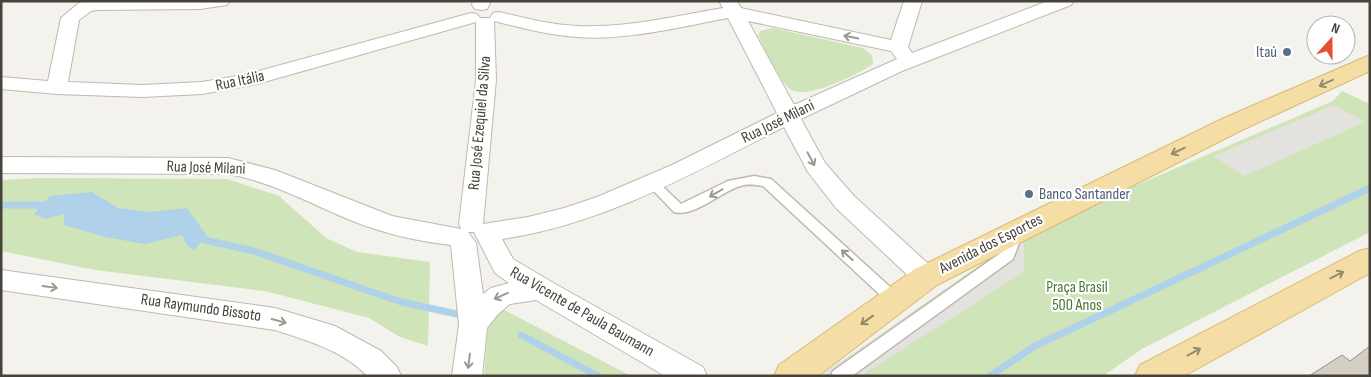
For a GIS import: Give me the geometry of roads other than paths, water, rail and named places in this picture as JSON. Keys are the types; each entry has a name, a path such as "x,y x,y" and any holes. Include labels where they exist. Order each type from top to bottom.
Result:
{"main road":[{"name":"Avenida dos Esportes","path":"792,376 926,277 1233,124 1370,62"},
{"path":"1152,376 1370,259"}],"street":[{"path":"57,88 70,18 76,12 96,5 220,1"},
{"path":"490,10 544,28 587,32 621,31 734,5 903,54 913,1"},
{"name":"Rua José Milani","path":"1,165 228,166 253,169 378,221 409,230 473,234 505,230 564,218 653,184 788,116 903,54 1065,1"},
{"path":"734,5 788,116 816,167 845,202 926,277"},
{"name":"Rua Itália","path":"1,83 142,92 202,88 268,75 490,10"},
{"name":"Rua José Ezequiel da Silva","path":"468,376 474,325 473,234 490,10"},
{"name":"Rua Vicente de Paula Baumann","path":"473,234 504,266 540,289 692,376"},
{"name":"Rua Raymundo Bissoto","path":"1,280 275,319 325,334 371,360 386,376"},
{"path":"474,325 494,298 508,293 540,289"}],"lane":[{"path":"653,184 679,209 693,206 737,181 754,178 767,182 896,300"},
{"path":"839,376 1008,255 1017,230"}],"water":[{"path":"92,192 118,208 150,212 187,208 207,236 194,250 186,244 182,235 145,244 105,237 64,225 64,214 45,219 34,214 50,196"}],"waterway":[{"path":"990,376 1033,347 1370,188"},
{"path":"1,205 50,205"},
{"path":"196,238 254,251 401,302 457,314"},
{"path":"521,335 598,376"}],"place":[{"name":"Itaú","path":"1287,52"},
{"name":"Banco Santander","path":"1029,194"}],"park label":[{"name":"Praça Brasil 500 Anos","path":"1077,296"}]}
